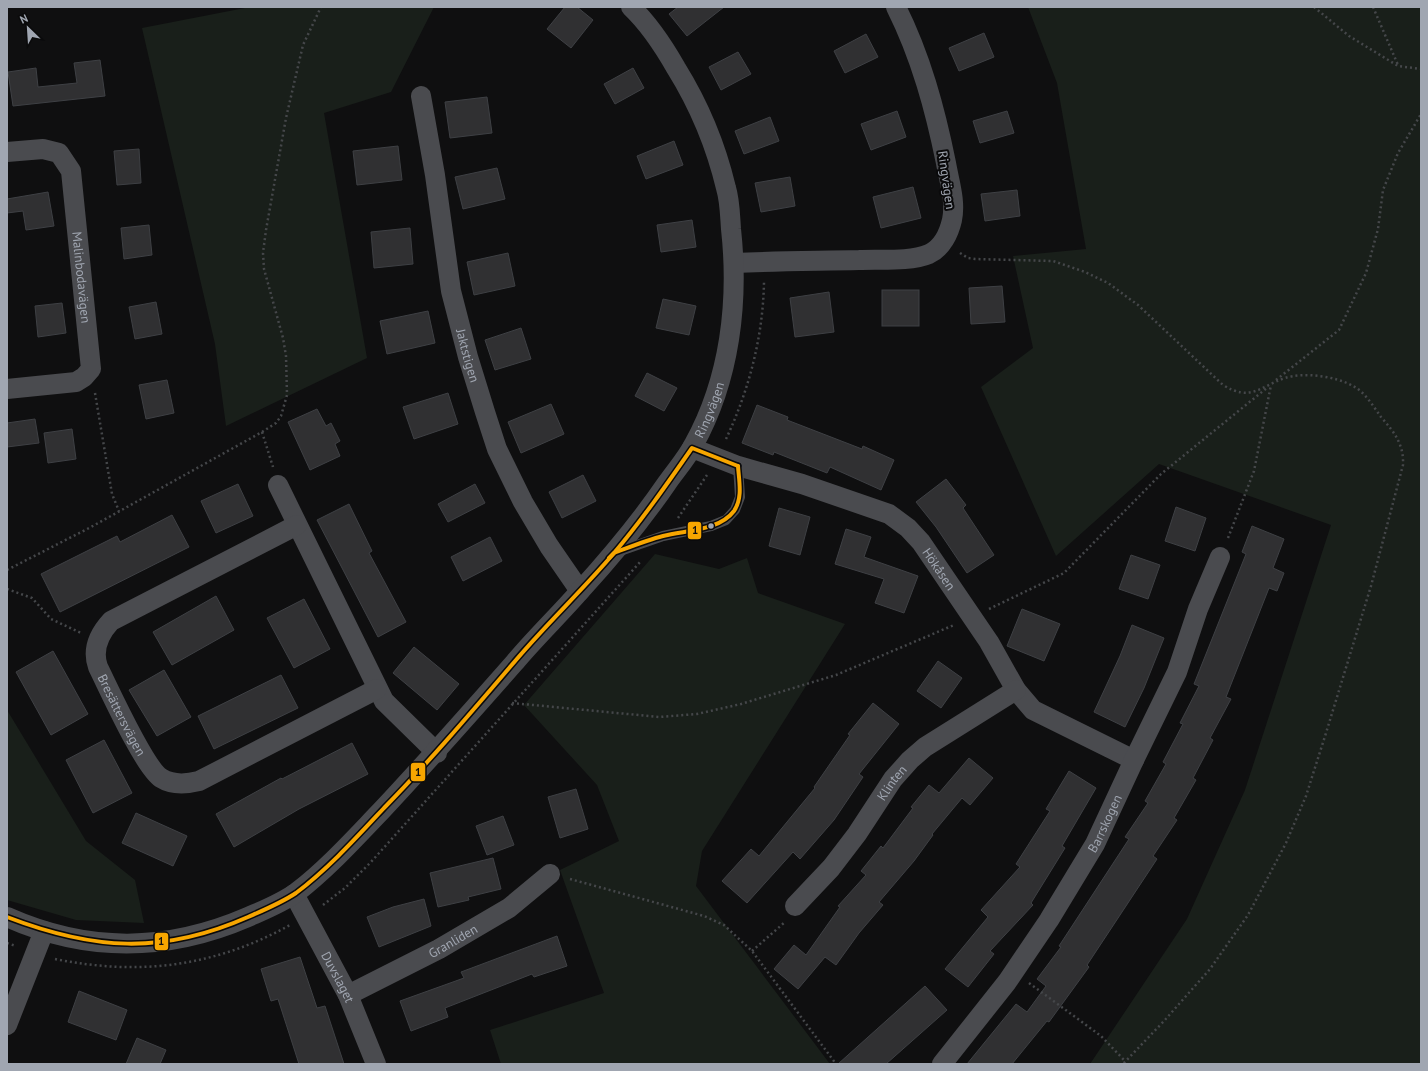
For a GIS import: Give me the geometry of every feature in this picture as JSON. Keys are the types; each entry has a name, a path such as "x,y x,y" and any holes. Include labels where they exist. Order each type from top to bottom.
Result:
{"street":[{"name":"Ringvägen","path":"7,918 44,931 88,941 138,945 175,940 219,930 271,907 294,894 331,864 437,752 525,649 580,592 614,553 653,503 692,448 706,422 729,346 735,263 727,190 707,129 693,96 668,53 639,14 631,7"},
{"name":"Ringvägen","path":"896,7 908,31 926,80 938,127 953,203 952,220 946,239"},
{"name":"Jaktstigen","path":"421,96 435,175 451,291 482,406 497,449 523,502 548,546 580,592"},
{"name":"Malinbodavägen","path":"7,152 43,148 59,153 71,171 91,369"},
{"path":"735,263 890,259 919,256 930,253 946,239"},
{"path":"7,389 76,382 84,377 91,369"},
{"name":"Hökåsen","path":"692,448 738,466 808,486 889,514 908,528 921,542 989,642 1016,690 1033,710 1134,760"},
{"path":"278,485 384,701 437,752"},
{"name":"Bresättersvägen","path":"297,525 118,617 106,627 98,641 95,653 98,667 148,764 162,778 181,784 199,781 377,689"},
{"name":"Barrskogen","path":"942,1064 1014,972 1049,920 1095,844 1177,672 1198,609 1220,557"},
{"name":"Klinten","path":"795,906 835,862 857,834 893,779 910,760 925,747 1016,690"},
{"name":"Granliden","path":"348,995 439,949 509,908 550,874"},
{"name":"Duvslaget","path":"294,894 348,995 376,1064"},
{"path":"7,1025 44,931"}],"lane":[{"path":"614,553 663,536 711,526 726,520 735,510 740,497 738,466"}],"path":[{"path":"7,570 91,527 262,432 276,423 281,416 287,395 286,356 283,338 264,269 263,253 286,118 303,45 321,7"},
{"path":"1314,7 1349,36 1398,66 1421,69"},
{"path":"1373,7 1398,66"},
{"path":"512,703 659,717 697,714 741,704 836,675 972,617 1064,573 1160,474 1339,330 1366,273 1378,230 1383,190 1398,153 1421,114"},
{"path":"946,239 961,254 968,258 1053,262 1085,272 1108,283 1124,294 1223,385 1234,392 1244,394 1254,392 1294,375 1309,374 1353,386 1364,395 1394,433 1401,443 1404,454 1403,465 1371,586 1306,796 1286,843 1248,915 1210,969 1124,1063 1102,1036 1014,972"},
{"path":"91,369 112,494 119,511"},
{"path":"1220,557 1254,471 1271,385"},
{"path":"262,432 278,485"},
{"path":"7,589 32,598 51,619 98,641"},
{"path":"550,874 704,916 724,925 752,951 836,1064"},
{"path":"752,951 780,928 795,906"}],"shaded area":[{"path":"250,7 434,7 391,92 324,113 367,358 226,426 215,344 142,28"},
{"path":"1028,7 1421,7 1421,1064 1090,1064 1187,919 1245,790 1331,525 1159,464 1056,556 981,387 1033,348 1013,256 1086,249 1057,83"},
{"path":"655,554 719,569 747,558 758,593 845,624 702,851 696,886 830,1064 501,1064 490,1030 604,993 560,870 619,841 597,785 524,705"},
{"path":"7,710 86,841 135,880 144,923 76,920 7,900"}],"building":[{"path":"565,7 577,7 593,20 571,48 547,29"},
{"path":"678,7 724,7 687,36 669,14"},
{"path":"984,33 994,57 959,71 949,48"},
{"path":"866,34 878,57 845,73 834,51"},
{"path":"738,52 751,74 721,90 709,67"},
{"path":"100,60 105,96 13,106 8,72 36,68 38,87 77,83 74,63"},
{"path":"633,68 644,88 615,104 604,84"},
{"path":"487,97 492,133 450,138 445,102"},
{"path":"897,111 906,137 871,150 861,124"},
{"path":"1007,111 1014,133 980,143 973,121"},
{"path":"770,117 779,141 744,154 735,131"},
{"path":"674,141 683,165 646,179 637,156"},
{"path":"398,146 402,180 357,185 353,151"},
{"path":"139,149 141,183 117,185 114,151"},
{"path":"497,168 505,199 463,209 455,177"},
{"path":"790,177 795,206 761,212 755,183"},
{"path":"913,187 921,218 881,228 873,197"},
{"path":"1017,190 1020,216 985,221 981,194"},
{"path":"48,192 54,226 26,230 23,211 7,213 7,199"},
{"path":"692,220 696,247 661,252 657,225"},
{"path":"149,225 152,255 124,259 121,228"},
{"path":"410,228 413,264 374,268 371,232"},
{"path":"508,253 515,286 474,295 467,262"},
{"path":"1002,286 1005,322 971,324 969,288"},
{"path":"882,290 919,290 919,326 882,326"},
{"path":"829,292 834,332 795,337 790,298"},
{"path":"663,299 696,306 689,335 656,328"},
{"path":"156,302 162,334 135,339 129,307"},
{"path":"62,303 66,333 38,337 35,306"},
{"path":"428,311 435,343 387,354 380,321"},
{"path":"521,328 531,359 495,370 485,340"},
{"path":"647,373 677,388 664,411 635,396"},
{"path":"167,380 174,413 146,419 139,385"},
{"path":"448,393 458,424 414,439 403,407"},
{"path":"551,404 564,434 521,453 508,422"},
{"path":"757,405 788,417 787,420 862,449 863,446 894,460 881,490 830,467 827,473 774,452 773,455 742,443"},
{"path":"317,409 326,426 331,423 340,441 335,444 340,456 310,470 288,422"},
{"path":"35,419 39,443 7,447 7,423"},
{"path":"72,429 76,459 48,463 44,433"},
{"path":"583,475 596,501 562,518 549,492"},
{"path":"946,479 966,505 963,508 994,555 967,573 936,527 916,502"},
{"path":"238,484 253,516 216,533 201,501"},
{"path":"475,484 485,503 448,522 438,504"},
{"path":"349,504 372,551 369,553 406,622 378,637 317,520"},
{"path":"1176,507 1206,518 1195,551 1165,541"},
{"path":"779,508 810,517 800,555 769,546"},
{"path":"172,515 189,547 60,612 41,574 117,536 120,542"},
{"path":"1252,526 1284,539 1273,568 1284,573 1277,591 1269,588 1226,697 1231,699 1210,738 1213,740 1193,778 1196,780 1174,818 1177,820 1153,856 1157,859 1087,965 1089,967 1049,1022 1047,1021 1012,1064 967,1064 1016,1004 1027,1012 1046,986 1037,979 1061,947 1059,946 1129,839 1125,837 1148,803 1145,801 1166,764 1163,762 1183,724 1180,723 1199,686 1194,684 1246,554 1242,552"},
{"path":"846,529 871,537 864,557 918,576 904,613 875,603 884,579 835,564"},
{"path":"490,537 502,561 463,581 451,557"},
{"path":"1131,555 1160,565 1148,599 1119,589"},
{"path":"216,596 234,630 172,665 153,632"},
{"path":"304,599 330,649 294,668 267,618"},
{"path":"1022,609 1060,624 1044,661 1007,646"},
{"path":"1132,625 1164,638 1144,688 1125,727 1094,712 1120,656"},
{"path":"414,647 459,684 437,710 393,673"},
{"path":"53,651 88,714 51,735 16,672"},
{"path":"938,661 962,678 941,708 917,691"},
{"path":"164,670 191,717 157,736 129,690"},
{"path":"281,675 298,708 214,749 198,716"},
{"path":"873,703 899,724 859,774 863,777 834,820 800,859 793,852 747,903 722,881 751,849 759,856 815,788 814,787 850,735 848,734"},
{"path":"104,740 132,793 93,813 66,760"},
{"path":"352,743 368,774 299,809 234,847 216,814 281,778 282,779"},
{"path":"969,758 993,778 970,805 962,798 932,834 933,835 914,861 879,902 883,905 859,933 836,965 825,957 798,989 774,969 794,945 806,955 840,907 838,906 866,875 861,871 881,846 883,848 913,808 911,807 929,785 939,793"},
{"path":"1069,771 1096,788 1062,846 1065,848 1031,903 1033,905 990,951 994,954 968,987 945,969 988,917 981,910 1020,867 1016,864 1050,811 1046,809"},
{"path":"576,789 588,829 560,838 548,797"},
{"path":"136,813 187,836 173,866 122,843"},
{"path":"503,816 514,845 487,855 476,826"},
{"path":"493,858 501,889 468,897 469,900 438,907 430,873"},
{"path":"424,899 431,926 379,947 367,917 393,907"},
{"path":"557,936 567,966 534,977 532,974 445,1008 448,1017 411,1031 400,1001 464,978 461,972"},
{"path":"300,957 317,1008 325,1006 344,1064 299,1064 278,999 271,1001 261,969"},
{"path":"925,986 947,1010 886,1064 838,1064"},
{"path":"79,991 127,1010 116,1040 68,1022"},
{"path":"137,1038 166,1050 160,1064 126,1064"}],"transit line":[{"name":"1","path":"7,917 39,928 98,942 128,944 157,942 186,938 216,929 260,912 290,897 320,873 342,852 464,721 523,652 614,553 644,515 692,448 738,466"},
{"name":"1","path":"609,558 614,553 645,542 663,536 702,529 728,518 734,511 739,501 740,489 738,466"}]}
